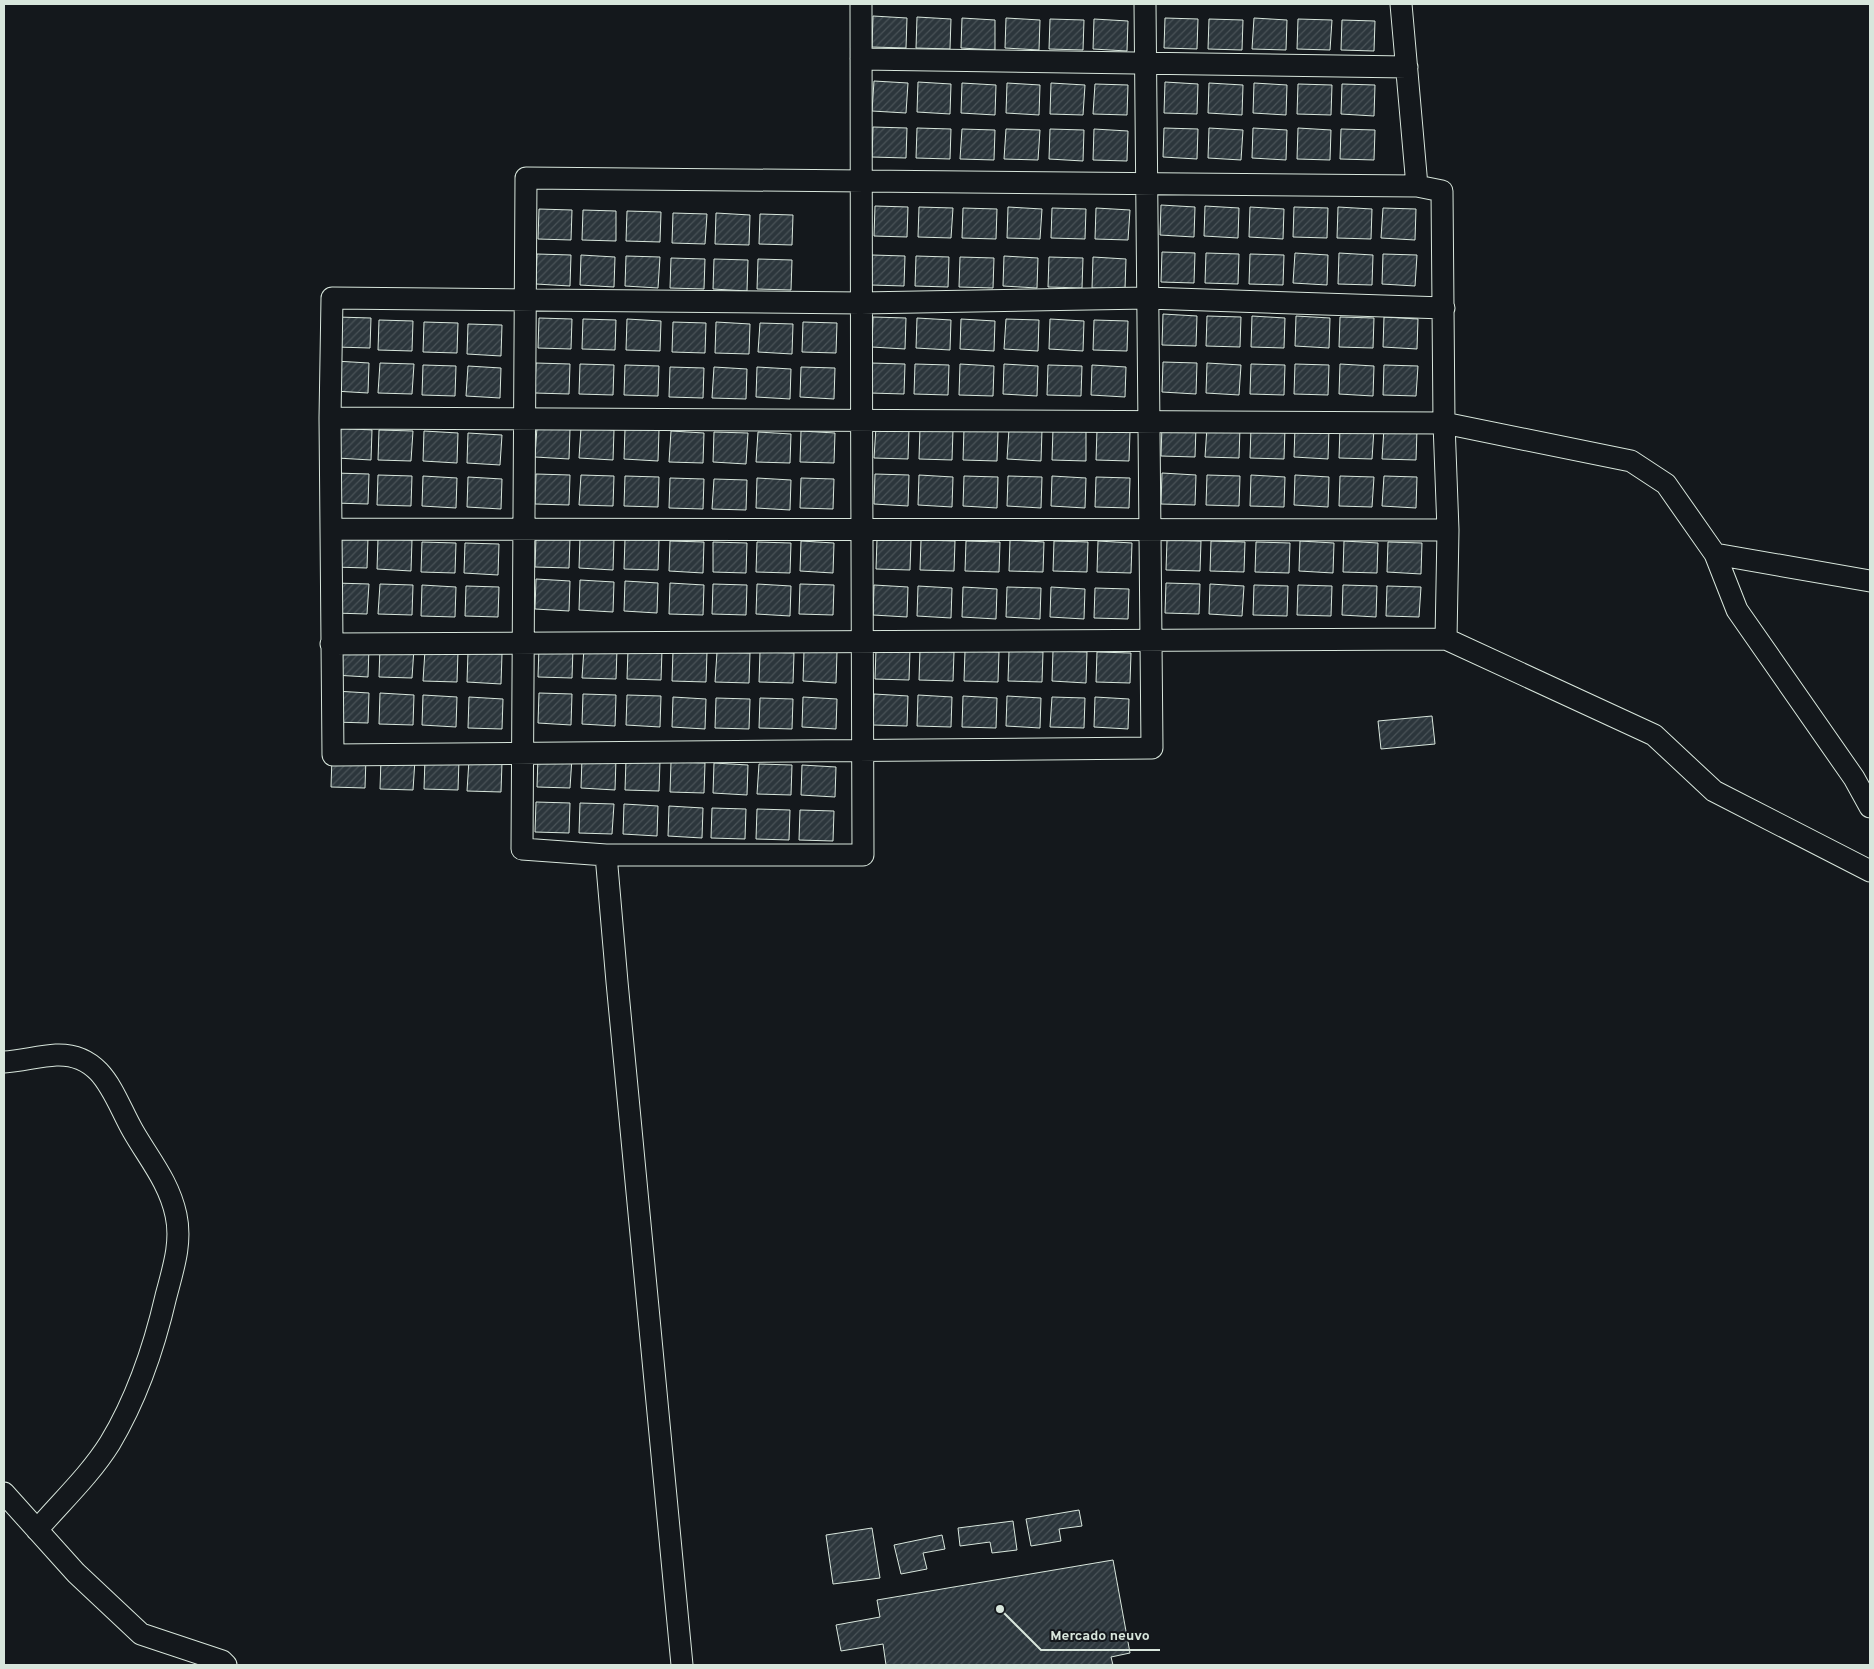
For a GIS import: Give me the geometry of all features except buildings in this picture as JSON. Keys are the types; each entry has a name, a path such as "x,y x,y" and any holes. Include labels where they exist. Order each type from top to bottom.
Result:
{"street":[{"path":"861,4 861,59 861,181 861,303 862,421 862,750 863,855 606,855 522,849 526,178 861,181 1147,184 1417,186 1442,191 1444,424 1448,530 1446,638"},
{"path":"1145,4 1147,298 1152,748 333,755 330,418 332,298 861,303 1147,298 1444,308"},
{"path":"1401,4 1417,186"},
{"path":"861,59 1407,67"},
{"path":"330,418 1444,424 1631,461 1666,484 1715,554 1737,610 1854,778 1870,807"},
{"path":"331,529 1448,530"},
{"path":"1715,554 1870,581"},
{"path":"331,644 1446,638 1654,735 1714,791 1870,871"},
{"path":"606,855 682,1665"},
{"path":"4,1062 64,1055 84,1060 100,1071 138,1140 159,1170 176,1213 178,1229 177,1252 158,1328 138,1390 109,1444 37,1530"},
{"path":"4,1493 76,1573 141,1634 222,1661 226,1665"}],"place":[{"name":"Mercado neuvo","path":"1000,1609"}]}
